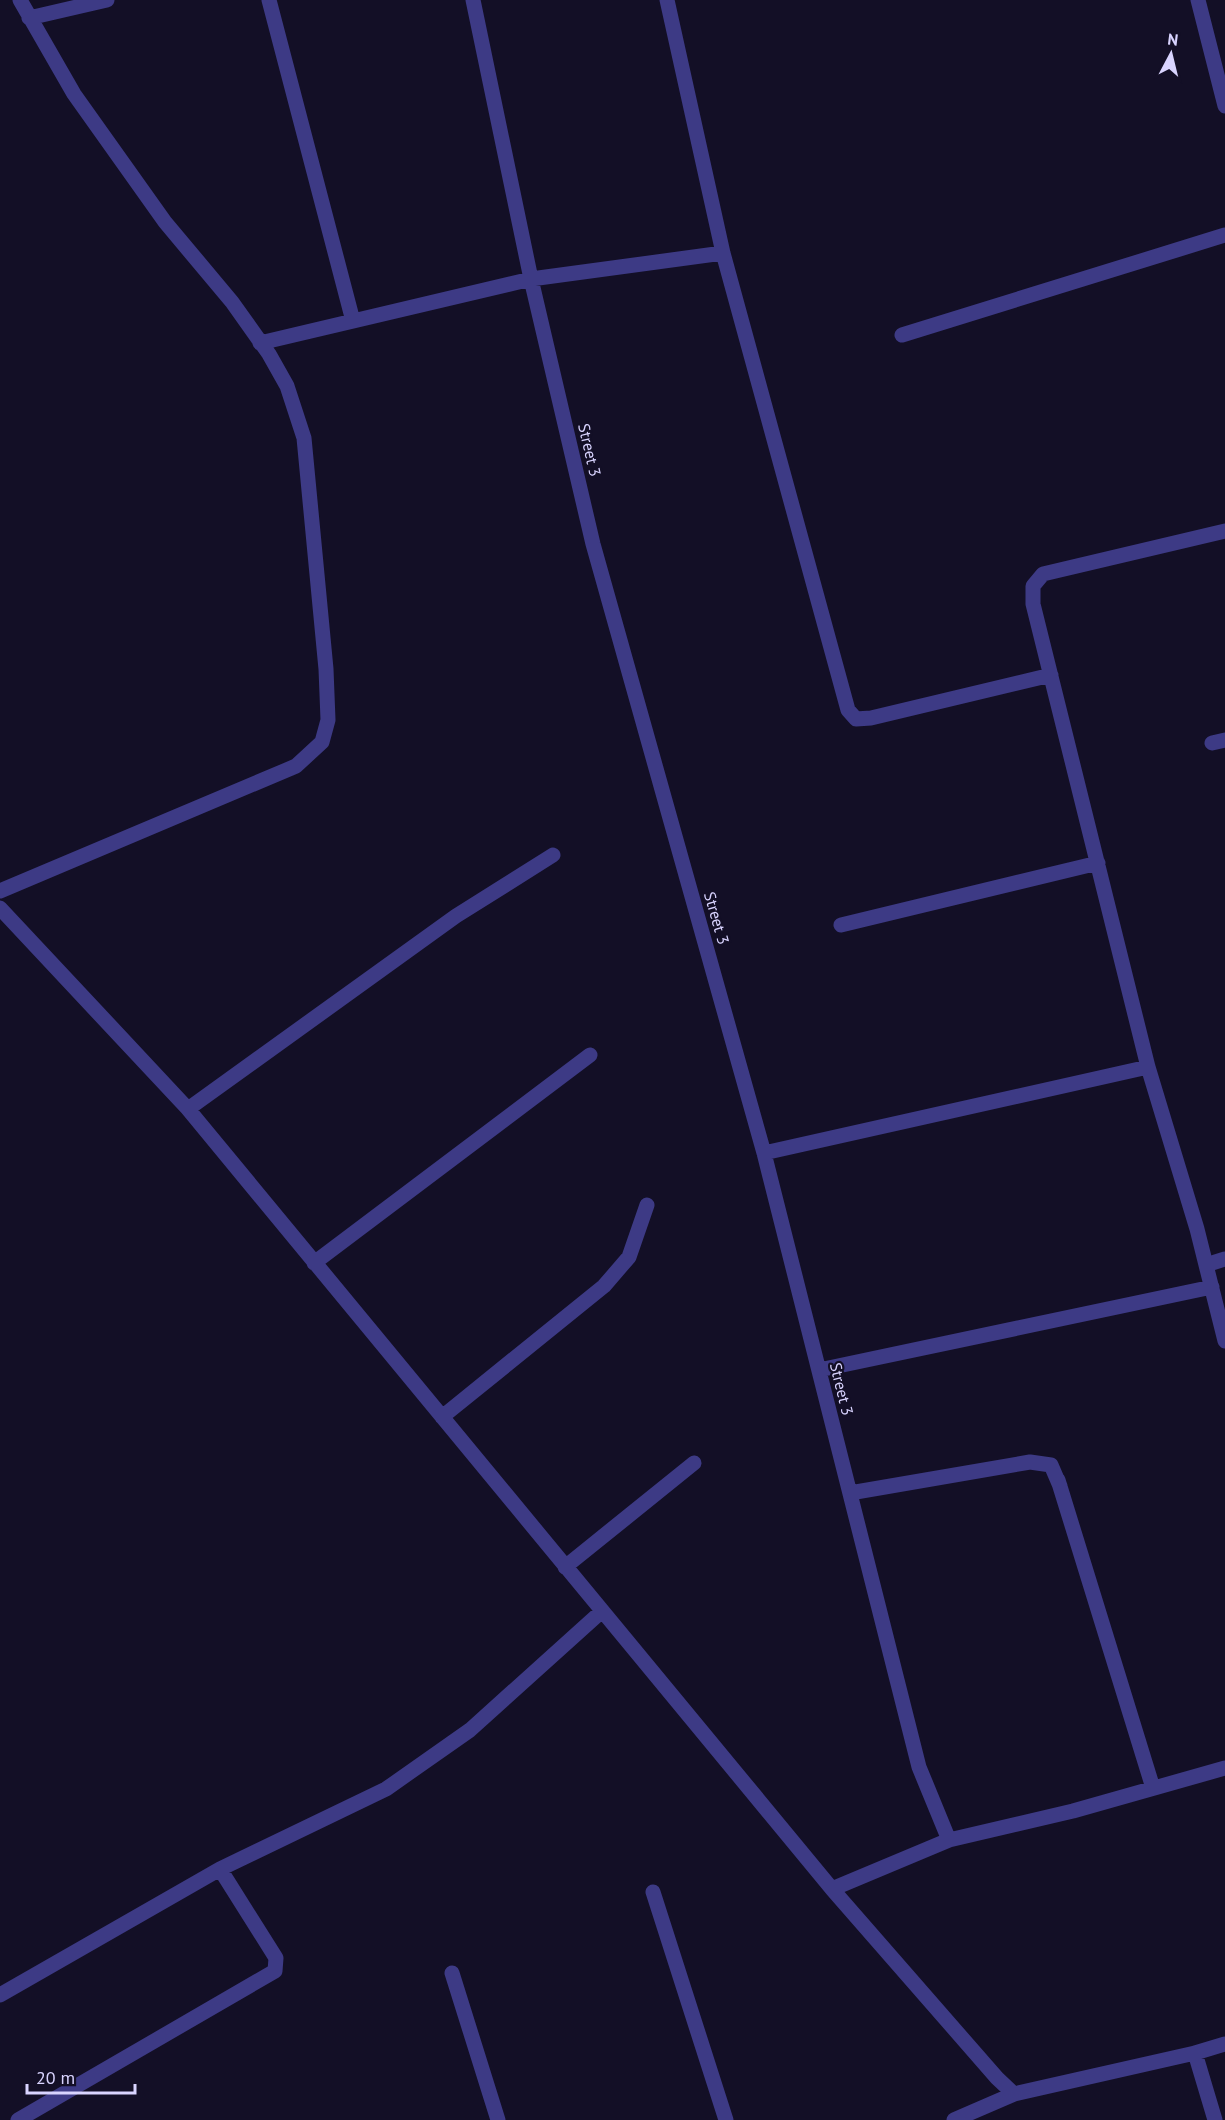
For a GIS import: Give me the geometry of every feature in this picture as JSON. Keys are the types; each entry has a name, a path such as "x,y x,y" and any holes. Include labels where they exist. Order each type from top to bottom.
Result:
{"street":[{"path":"0,891 296,766 322,742 328,720 327,669 304,438 287,386 232,302 158,213 74,94 20,0"},
{"path":"29,18 107,0"},
{"path":"269,0 352,321"},
{"name":"Street 3","path":"472,0 531,279 593,544 764,1153 919,1767 949,1840"},
{"path":"667,0 723,253 848,710 856,719 871,718 1051,675"},
{"path":"1198,0 1225,106"},
{"path":"902,334 1225,235"},
{"path":"260,342 531,279 723,253"},
{"path":"1225,531 1043,574 1033,586 1034,604 1148,1067 1206,1265 1225,1341"},
{"path":"188,1109 456,916 554,855"},
{"path":"841,925 1098,863"},
{"path":"0,908 188,1109 832,1888 997,2078 1014,2094"},
{"path":"314,1263 591,1055"},
{"path":"764,1153 1148,1067"},
{"path":"442,1417 604,1286 629,1257 647,1205"},
{"path":"1206,1265 1225,1259"},
{"path":"819,1370 1212,1287"},
{"path":"850,1493 1030,1462 1052,1465 1153,1788"},
{"path":"566,1567 694,1463"},
{"path":"0,1995 220,1869 386,1789 470,1730 602,1611"},
{"path":"832,1888 949,1840 1073,1811 1225,1768"},
{"path":"18,2120 275,1971 276,1958 220,1869"},
{"path":"653,1892 726,2120"},
{"path":"452,1973 498,2120"},
{"path":"955,2120 1014,2094 1195,2053 1225,2044"},
{"path":"1195,2053 1215,2120"}]}
